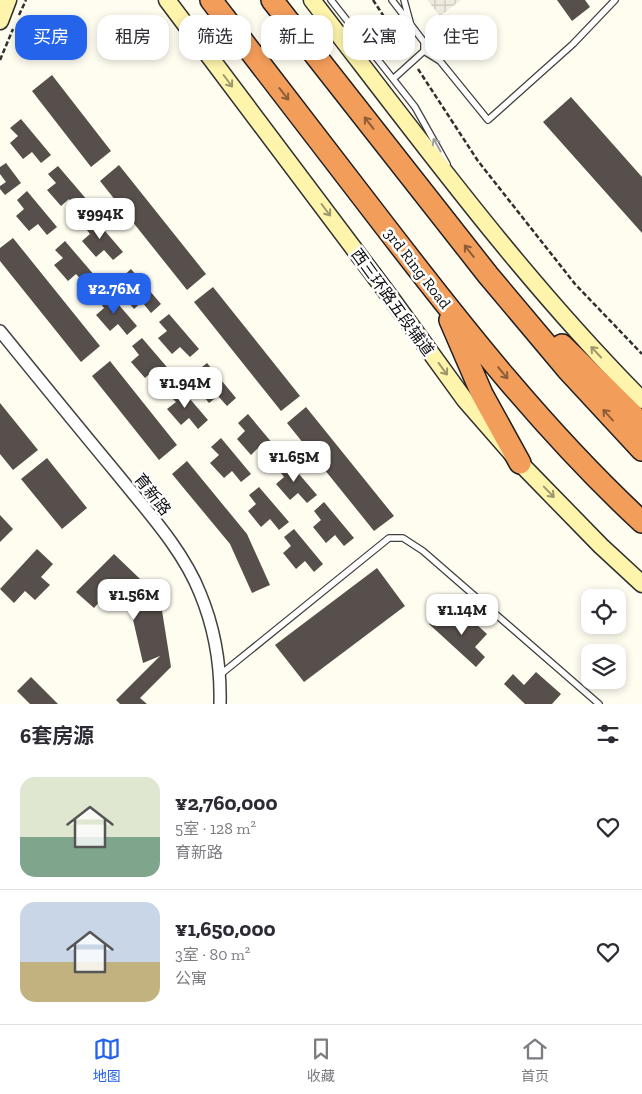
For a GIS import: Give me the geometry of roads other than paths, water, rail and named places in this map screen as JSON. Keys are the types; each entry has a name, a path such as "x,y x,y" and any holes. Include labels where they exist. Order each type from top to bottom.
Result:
{"highway":[{"name":"3rd Ring Road","path":"212,0 441,299 530,406 610,493 642,522"},
{"path":"272,0 488,275 567,369 642,450"},
{"path":"488,275 642,424"},
{"path":"441,299 482,394 520,463"},
{"path":"610,493 642,541"}],"main road":[{"path":"0,21 8,0"},
{"name":"西三环路五段辅道","path":"167,0 391,298 465,400 520,463 601,546 642,584"},
{"path":"312,0 536,285 596,354 642,400"}],"street":[{"name":"育新路","path":"0,331 138,500 180,557 200,592 215,635 221,674 220,704"}],"lane":[{"path":"331,0 415,107 469,202"},
{"path":"392,0 403,15"},
{"path":"404,0 408,15"},
{"path":"424,51 440,61 488,120 573,44 616,0"},
{"path":"393,79 424,51 424,42 415,30"},
{"path":"221,674 389,538 403,538 423,551 599,704"}]}
